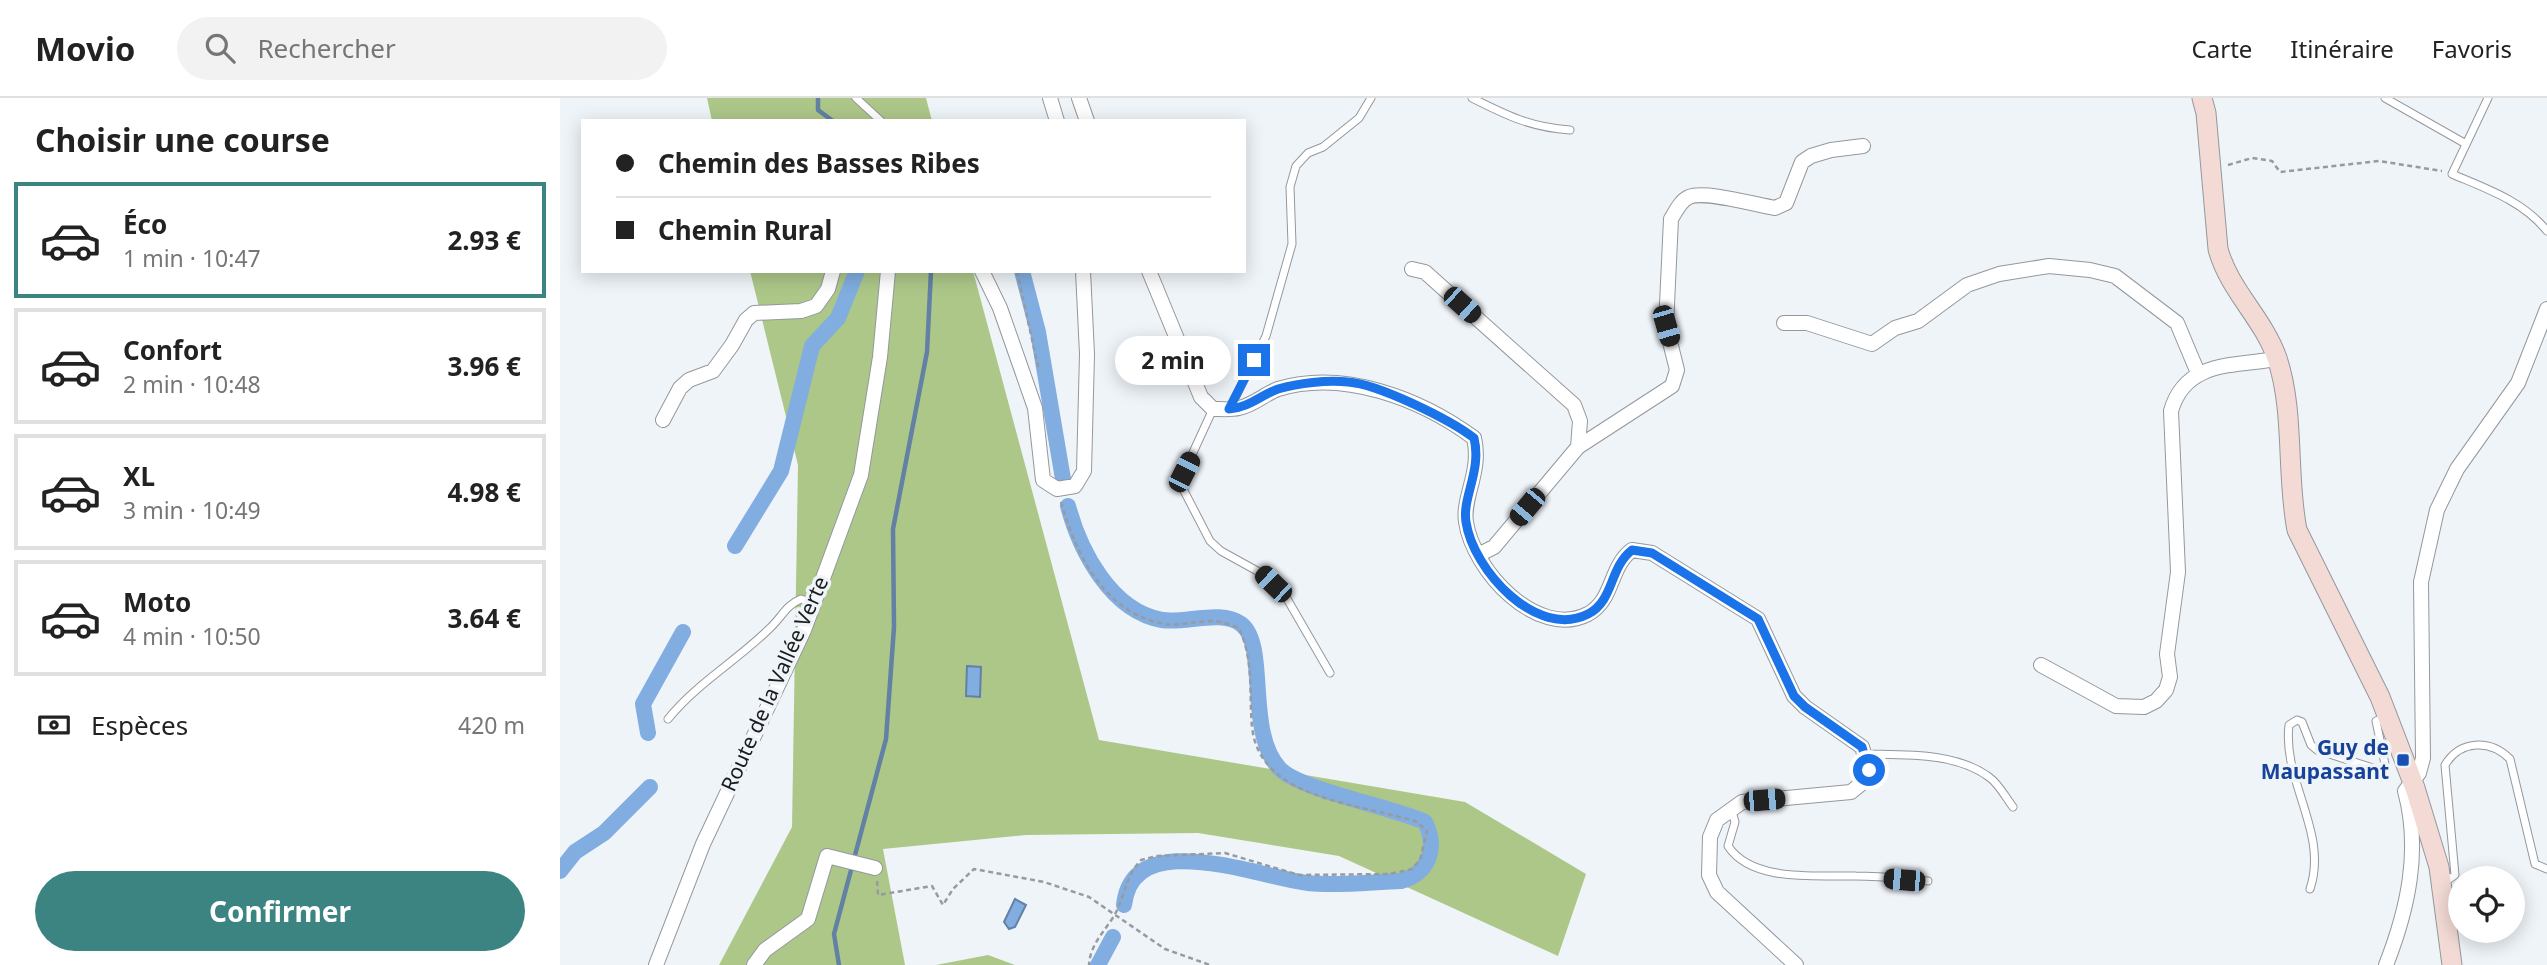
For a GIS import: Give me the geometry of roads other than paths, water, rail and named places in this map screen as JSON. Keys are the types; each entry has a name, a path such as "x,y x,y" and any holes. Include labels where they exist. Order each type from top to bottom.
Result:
{"main road":[{"path":"2202,98 2222,265 2269,339 2277,359 2287,426 2292,503 2297,530 2387,715 2411,782 2442,883 2452,965"}],"street":[{"path":"1050,98 1056,119"},
{"path":"1079,98 1086,119"},
{"path":"1478,555 1494,547 1578,447 1672,386 1677,370 1666,326 1671,219 1680,205 1689,197 1702,195 1775,208 1786,203 1802,162 1811,156 1863,146"},
{"path":"1784,323 1807,323 1872,344 1895,328 1918,321 1967,285 1999,274 2049,266 2090,270 2115,276 2177,323 2197,373"},
{"path":"1412,269 1425,272 1574,405 1580,421 1578,447"},
{"path":"663,420 680,388 689,380 713,371 746,320 754,313 801,311 816,306 828,289 832,273"},
{"name":"Route de la Vallée Verte","path":"656,965 703,844 804,630 861,475 880,357 888,273"},
{"path":"983,273 1000,308 1035,408 1043,480 1057,489 1076,486 1084,471 1087,354 1083,273"},
{"path":"1150,273 1201,397 1213,409 1240,408 1277,390 1309,384 1349,382 1404,401 1460,427 1474,438 1478,455 1465,521 1478,555 1510,596 1542,618 1564,622 1589,614 1605,599 1620,559 1632,550 1652,553 1758,619 1794,696 1805,707 1862,747 1869,770 1862,783 1851,792 1742,802 1717,820 1710,837 1709,875 1717,892 1796,965"},
{"path":"2386,965 2399,934 2408,895 2414,821 2406,791 2418,773 2423,758 2421,582 2437,510 2457,469 2518,383 2547,309"},
{"path":"2041,665 2116,706 2144,707 2156,701 2166,690 2170,677 2167,654 2178,572 2171,411 2184,383 2197,373 2277,359"},
{"path":"754,965 765,950 808,919 827,856 875,867"}],"lane":[{"path":"856,98 879,119"},
{"path":"1229,409 1266,336 1292,244 1290,187 1296,166 1308,153 1323,148 1359,118 1371,98"},
{"path":"1472,98 1518,121 1539,128 1570,130"},
{"path":"2385,98 2466,144"},
{"path":"2488,98 2452,174 2516,203 2534,215 2547,231"},
{"path":"1213,409 1184,472 1181,485 1210,541 1221,551 1259,572 1286,597 1329,673"},
{"path":"668,719 685,699 772,627 791,603 801,599 814,603"},
{"path":"2310,889 2316,870 2314,846 2290,752 2289,725 2297,720 2302,722 2311,745 2317,750 2382,771 2386,769 2387,761 2376,721 2387,715"},
{"path":"2442,883 2455,875 2445,765 2453,752 2473,745 2494,747 2510,759 2535,864 2547,869"},
{"path":"1864,754 1904,754 1970,765 1992,778 2013,807"},
{"path":"1731,808 1735,822 1728,846 1736,859 1796,878 1857,876 1928,881"}],"water":[{"path":"967,666 981,667 980,697 966,696"},
{"path":"1015,899 1026,905 1015,927 1009,929 1004,922"}],"waterway":[{"path":"818,98 818,110 830,119"},
{"path":"735,546 781,471 812,346 838,318 856,273"},
{"path":"839,965 834,934 886,739 894,627 893,529 927,352 931,273"},
{"path":"1023,273 1038,332 1063,479"},
{"path":"1068,506 1081,542 1100,576 1127,605 1162,620 1213,617 1241,624 1249,635 1254,650 1263,734 1269,753 1280,769 1291,777 1326,791 1425,822 1431,841 1431,850 1424,866 1411,877 1401,881 1308,883 1201,862 1174,862 1150,867 1133,881 1124,905"},
{"path":"648,733 643,704 683,632"},
{"path":"560,871 575,852 604,833 650,787"},
{"path":"1098,965 1113,937"}],"place":[{"name":"Guy de Maupassant","path":"2403,760"}]}
